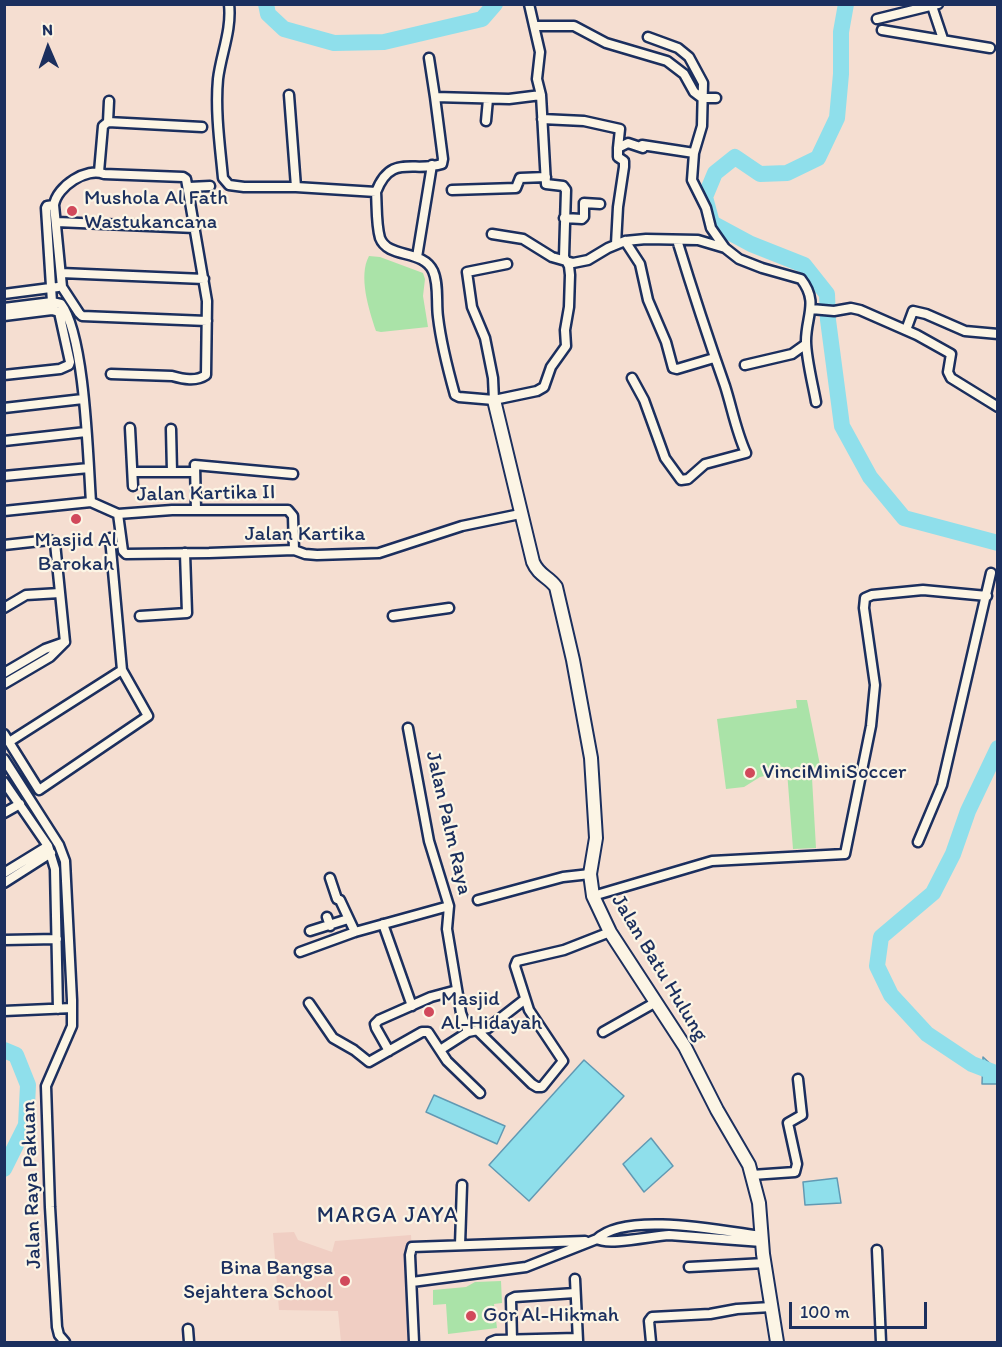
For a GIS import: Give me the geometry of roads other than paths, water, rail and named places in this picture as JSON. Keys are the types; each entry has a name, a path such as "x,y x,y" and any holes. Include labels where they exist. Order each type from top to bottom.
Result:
{"street":[{"path":"229,4 230,21 220,64 218,89 223,178 229,185 244,187 296,187 376,192"},
{"path":"429,58 442,164 394,168 385,175 376,192 382,241 388,247 403,254 422,258 434,272 438,321 455,394 459,397 494,400 537,391 544,387 551,367 566,346 565,330 569,307 570,275 564,257 566,189 563,186 546,184 541,95 537,79 540,52 529,4"},
{"path":"877,19 935,5 943,39"},
{"path":"535,26 574,26 606,44 667,61 684,74 694,92 702,98 716,98"},
{"path":"882,30 990,48"},
{"path":"648,37 678,48 689,57 703,82 702,126 694,153 692,180 706,208 711,228 725,248 740,259 801,279 811,294 806,344 816,402"},
{"path":"289,95 296,187"},
{"path":"435,97 462,96 488,99 541,95"},
{"path":"486,121 488,99"},
{"path":"99,172 109,100"},
{"path":"542,119 584,121 620,129 617,155 624,161 624,167 618,207 616,244"},
{"path":"105,124 202,127"},
{"path":"618,148 628,143 643,148 642,145 650,144 694,153"},
{"path":"417,257 432,165"},
{"path":"111,374 200,379 206,375 207,321 204,279 189,187 183,177 99,172 72,180 58,192 54,205 65,291 79,314 82,316 207,321"},
{"path":"452,190 516,188 520,178 546,177"},
{"path":"189,187 210,186"},
{"path":"564,218 582,219 584,203 600,204"},
{"path":"54,205 46,208 52,288 56,303 68,313 81,372 91,502"},
{"path":"57,222 195,228"},
{"path":"492,234 523,239 552,257 573,263 588,260 625,241 698,240 725,248"},
{"path":"632,378 644,400 665,458 681,480 688,479 705,464 746,453 677,240"},
{"path":"625,241 640,264 648,300 666,342 673,368 677,369 714,358"},
{"path":"494,400 493,378 485,338 472,307 467,272 507,264"},
{"path":"61,273 204,279"},
{"path":"4,294 52,288 65,291"},
{"path":"4,308 56,303 65,291"},
{"path":"811,309 860,310 949,352 951,359 948,376 998,407"},
{"path":"4,316 52,310 59,312 70,362 69,365 60,369 4,375"},
{"path":"906,330 913,311 926,314 965,331 998,334"},
{"path":"745,365 792,354 806,344"},
{"path":"4,408 83,399"},
{"name":"Jalan Batu Hulung","path":"494,400 520,514 537,572 556,587 573,660 593,780 596,838 590,874 593,896 610,932 685,1047 717,1110 746,1158 759,1203 777,1342"},
{"path":"130,428 133,486"},
{"path":"171,429 172,472"},
{"path":"4,441 86,432"},
{"path":"196,510 195,465 292,474"},
{"path":"4,477 89,468"},
{"path":"133,472 195,472"},
{"path":"4,511 91,502 118,514"},
{"name":"Jalan Kartika II","path":"118,514 196,510 288,510 293,516 294,550"},
{"name":"Jalan Kartika","path":"118,514 123,550 126,554 294,550 317,555 379,553 462,526 520,514"},
{"path":"110,538 122,670 148,716 39,790 7,738 122,670"},
{"path":"4,545 50,540 55,543 65,642"},
{"path":"140,616 187,613 185,553"},
{"path":"918,842 942,785 991,573"},
{"path":"593,896 712,861 845,854 871,726 875,685 864,608 865,598 872,595 924,590 987,596"},
{"path":"4,608 26,595 60,593"},
{"path":"393,616 449,608"},
{"path":"4,673 45,649 65,642"},
{"path":"4,684 50,657 65,642"},
{"name":"Jalan Palm Raya","path":"408,728 429,841 449,906 447,929 463,1023 537,1088 542,1087 563,1061 524,1000 515,966 517,962 564,950 610,932"},
{"name":"Jalan Raya Pakuan","path":"4,759 59,845 65,861 72,1026 68,1040 46,1086 57,1326 59,1335 65,1342"},
{"path":"4,782 49,850 55,869 58,1009"},
{"path":"4,813 20,804"},
{"path":"4,873 49,850"},
{"path":"4,883 49,850"},
{"path":"478,900 563,877 590,874"},
{"path":"330,878 355,932"},
{"path":"300,952 355,932 449,906"},
{"path":"327,916 330,926"},
{"path":"310,930 348,920"},
{"path":"383,924 412,1006"},
{"path":"4,940 57,939"},
{"path":"389,1051 376,1028 375,1024 378,1020 438,994 458,990"},
{"path":"440,1050 472,1031 488,1028 524,1000"},
{"path":"603,1032 656,1002"},
{"path":"309,1003 333,1038 354,1050 365,1060 373,1061 425,1031 428,1032 447,1061 480,1093"},
{"path":"4,1011 72,1008"},
{"path":"752,1175 795,1172 797,1169 788,1123 802,1115 798,1079"},
{"path":"460,1245 462,1185"},
{"path":"414,1342 410,1255 412,1247 593,1240 610,1243 640,1237 669,1235 762,1239"},
{"path":"412,1282 526,1267 593,1240"},
{"path":"878,1250 881,1342"},
{"path":"689,1267 765,1263"},
{"path":"491,1342 496,1340 578,1340 574,1279"},
{"path":"512,1340 511,1299 575,1293"},
{"path":"651,1342 650,1317 710,1314 737,1309 771,1307"},
{"path":"188,1329 189,1342"}],"water":[{"path":"983,1057 997,1070 997,1084 982,1084"},
{"path":"584,1060 624,1096 529,1201 489,1165"},
{"path":"434,1095 505,1126 497,1144 426,1112"},
{"path":"651,1138 673,1166 644,1192 623,1164"},
{"path":"837,1178 841,1203 805,1205 803,1182"}],"waterway":[{"path":"266,4 268,14 284,29 334,43 384,42 482,19 495,4"},
{"path":"846,4 841,32 841,74 837,118 818,158 787,173 760,174 735,157 715,173 705,197 712,223 751,244 804,265 827,294 828,320 842,426 870,477 904,518 998,543"},
{"path":"998,748 968,811 953,854 933,893 881,937 877,966 891,995 927,1034 972,1064 998,1074"},
{"path":"4,1050 16,1055 28,1085 26,1125 4,1169"}],"place":[{"name":"Mushola Al Fath Wastukancana","path":"72,211"},
{"name":"Masjid Al Barokah","path":"76,519"},
{"name":"VinciMiniSoccer","path":"750,773"},
{"name":"Masjid Al-Hidayah","path":"429,1012"},
{"name":"Bina Bangsa Sejahtera School","path":"345,1281"},
{"name":"Gor Al-Hikmah","path":"471,1316"}],"district":[{"name":"MARGA JAYA","path":"388,1216"}]}
